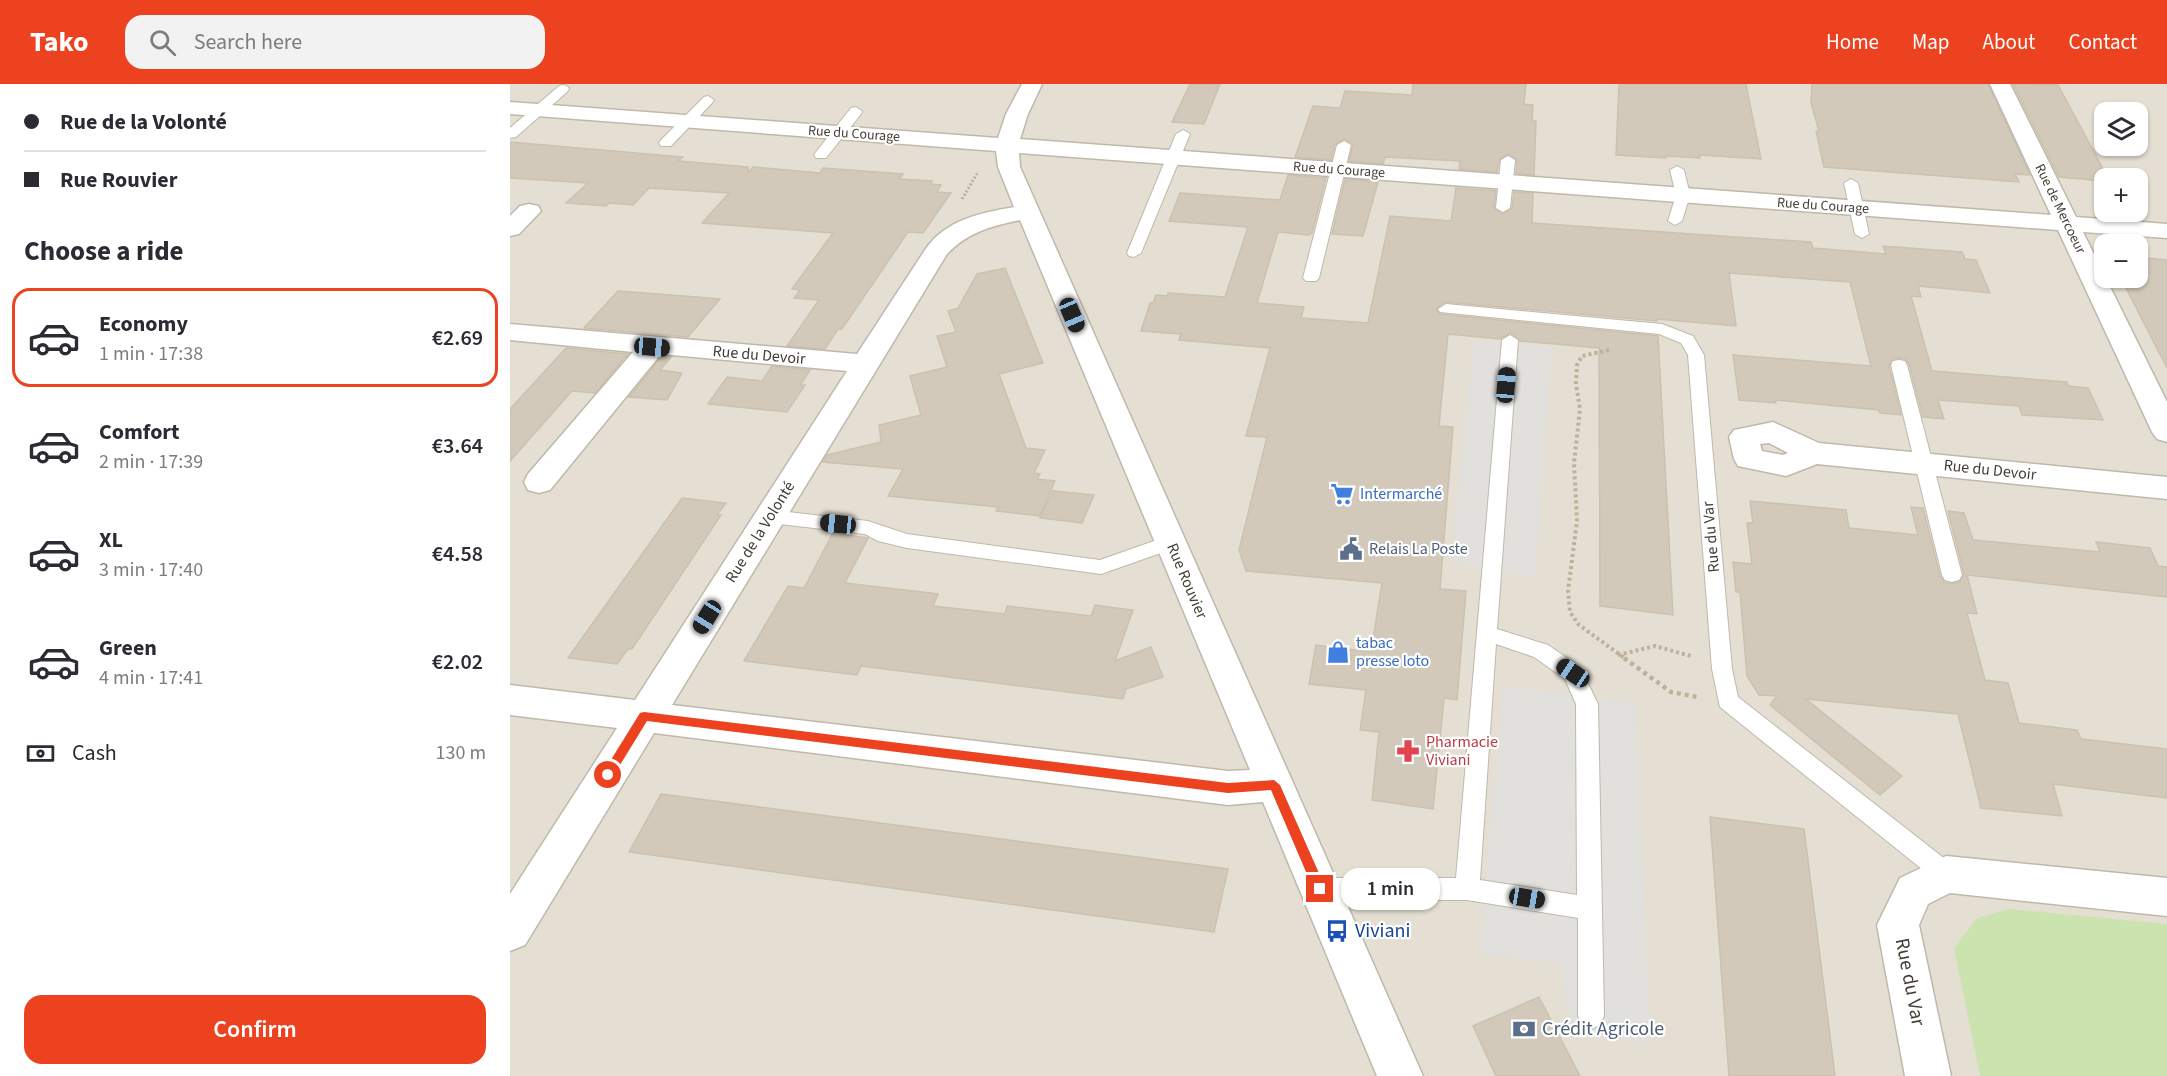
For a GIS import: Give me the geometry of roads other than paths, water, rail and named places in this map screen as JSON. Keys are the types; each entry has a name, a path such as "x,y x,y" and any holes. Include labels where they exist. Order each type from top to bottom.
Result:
{"street":[{"path":"1007,145 1014,122 1032,84"},
{"name":"Rue de Mercoeur","path":"2000,84 2167,432"},
{"name":"Rue du Courage","path":"510,108 1339,170 1507,171 1683,195 2167,231"},
{"name":"Rue Rouvier","path":"1007,145 1010,167 1028,211 1400,1076"},
{"path":"510,229 529,211"},
{"name":"Rue de la Volonté","path":"510,931 937,250 948,237 959,229 982,221 1028,211"},
{"name":"Rue du Devoir","path":"510,332 652,347 866,364"},
{"path":"539,482 652,347"},
{"name":"Rue du Devoir","path":"1813,453 2167,488"},
{"path":"510,700 1228,788 1274,785"},
{"path":"1946,874 2167,897"},
{"name":"Rue du Var","path":"1928,1076 1898,925 1914,891 1946,874"}],"lane":[{"path":"511,134 562,89"},
{"path":"666,143 708,100"},
{"path":"821,155 856,111"},
{"path":"1134,253 1183,134"},
{"path":"1311,278 1344,146"},
{"path":"1675,221 1683,195 1677,170"},
{"path":"1503,208 1507,171"},
{"path":"1851,183 1862,234"},
{"name":"Rue du Var","path":"1446,309 1662,329 1687,340 1696,355 1722,669 1728,701 1946,874"},
{"path":"1467,889 1485,633 1510,340"},
{"path":"1899,365 1952,575"},
{"path":"770,517 868,528 885,536 907,541 1101,567 1171,542"},
{"path":"1485,633 1541,651 1573,673 1587,704 1591,1016"},
{"path":"1320,889 1467,889 1588,908"}],"place":[{"name":"Intermarché","path":"1342,494"},
{"name":"Relais La Poste","path":"1351,549"},
{"name":"tabac presse loto","path":"1338,652"},
{"name":"Pharmacie Viviani","path":"1408,751"},
{"name":"Viviani","path":"1337,931"},
{"name":"Crédit Agricole","path":"1524,1029"}]}
